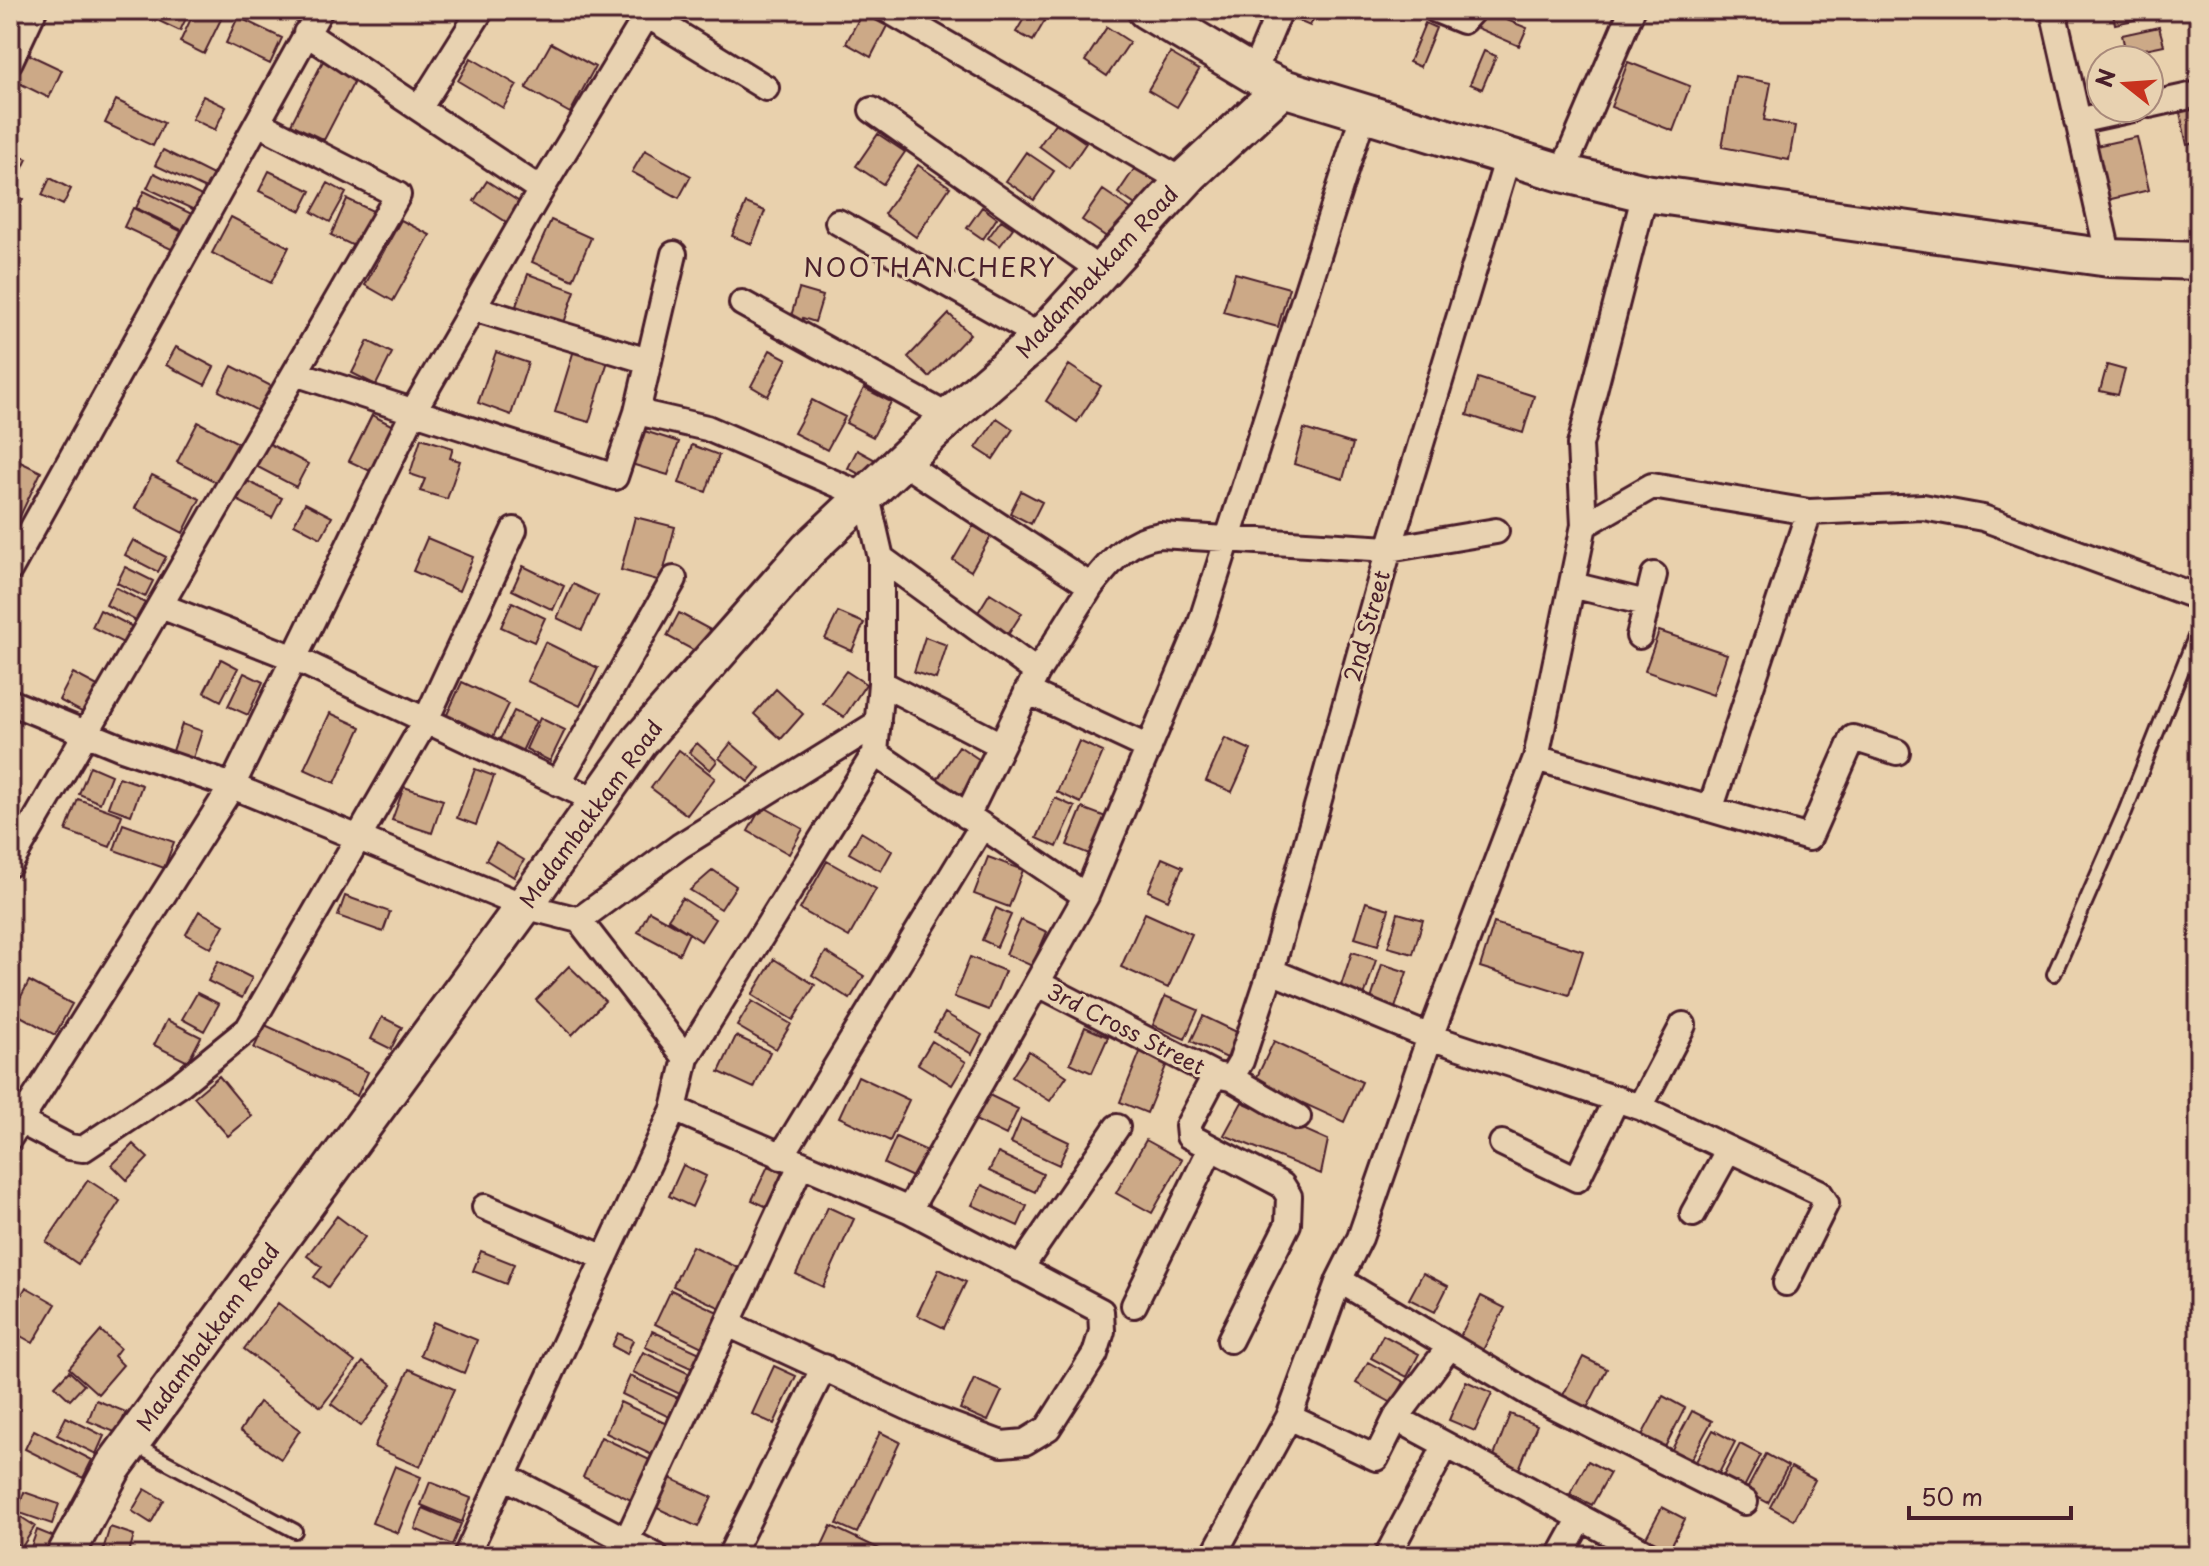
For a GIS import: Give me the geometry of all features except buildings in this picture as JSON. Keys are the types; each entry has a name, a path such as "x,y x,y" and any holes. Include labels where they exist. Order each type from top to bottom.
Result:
{"street":[{"path":"10,61 34,10"},
{"path":"10,569 260,124 320,10"},
{"path":"420,107 481,10"},
{"path":"888,10 1183,181"},
{"path":"1146,10 1268,81 1363,115 1562,173 1645,193 2109,258 2199,261"},
{"path":"1268,81 1280,10"},
{"path":"1436,10 1463,21 1473,10"},
{"path":"1562,173 1632,10"},
{"path":"2053,10 2109,258"},
{"path":"514,530 425,722 255,1018 234,1043 145,1110 83,1149 69,1147 13,1125 232,786 415,410 541,190 649,12 766,88"},
{"path":"306,33 541,190"},
{"name":"Madambakkam Road","path":"65,1556 130,1443 524,906 640,741 809,549 949,417 1041,337 1183,181 1268,81"},
{"path":"2165,101 2199,94"},
{"path":"872,110 1101,271"},
{"path":"909,1210 1086,896 1200,626 1363,115"},
{"path":"2077,121 2085,119"},
{"path":"10,864 88,735 398,195 260,124"},
{"name":"2nd Street","path":"1211,1148 1189,1136 1187,1131 1223,1077 1241,1061 1271,971 1389,549 1508,157"},
{"path":"1213,1556 1289,1417 1339,1280 1360,1238 1430,1037 1536,758 1584,525 1580,445 1645,193"},
{"path":"838,222 1041,337"},
{"path":"295,373 615,477 637,412 674,254"},
{"path":"742,303 949,417"},
{"path":"473,308 648,361"},
{"path":"466,1556 674,1109 686,1058 875,753 881,683 881,558 867,497 707,428 637,412"},
{"path":"902,462 1091,586"},
{"path":"1584,525 1652,486 1809,512 1923,507 1983,518 2192,595 2199,594"},
{"path":"1711,807 1809,512"},
{"path":"627,1540 728,1324 791,1161 974,821 1001,745 1032,681 1091,586 1115,556 1138,538 1160,535 1389,549 1496,531"},
{"path":"881,558 1032,681 1149,748"},
{"path":"1639,636 1654,575"},
{"path":"558,783 674,579"},
{"path":"1572,585 1646,603"},
{"path":"161,606 294,658 597,801"},
{"path":"881,683 1001,745"},
{"path":"10,702 88,735 232,786 524,906 579,920 686,1058"},
{"path":"579,920 680,846 878,723"},
{"path":"1536,758 1809,838 1853,738 1897,752"},
{"path":"875,753 1086,896"},
{"path":"1271,971 1430,1037 1628,1102 1819,1192 1826,1203 1786,1283"},
{"name":"3rd Cross Street","path":"1037,983 1298,1117"},
{"path":"1502,1143 1577,1179 1683,1025"},
{"path":"674,1109 909,1210 1101,1311 1102,1331 1095,1354 1048,1428 1025,1442 1002,1444 927,1416 728,1324"},
{"path":"1020,1269 1117,1127"},
{"path":"1134,1305 1211,1148 1282,1185 1290,1208 1288,1224 1230,1340"},
{"path":"1693,1214 1729,1149"},
{"path":"485,1207 605,1258"},
{"path":"1339,1280 1532,1395 1745,1502"},
{"path":"1289,1417 1376,1458 1396,1418 1450,1346"},
{"path":"730,1556 824,1367"},
{"path":"1396,1418 1652,1556"},
{"path":"1387,1556 1446,1445"},
{"path":"504,1476 656,1556"},
{"path":"1560,1556 1581,1518"}],"lane":[{"path":"2054,974 2125,812 2199,627"},
{"path":"130,1443 295,1531"}],"district":[{"name":"NOOTHANCHERY","path":"930,268"}]}
